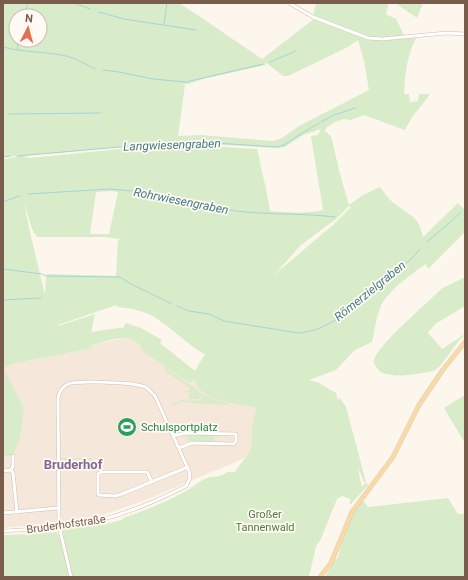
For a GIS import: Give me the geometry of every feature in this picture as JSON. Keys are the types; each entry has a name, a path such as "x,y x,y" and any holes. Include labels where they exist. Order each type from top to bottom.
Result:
{"main road":[{"path":"320,577 330,563 352,512 393,457 419,405 442,371 465,342"}],"street":[{"path":"289,3 313,17 368,38 382,39 446,33 465,34"},
{"path":"71,577 59,526 58,508 58,398 61,389 67,384 74,383 124,383 141,384 150,389 155,396 188,467 152,482 116,496 99,495 98,493 98,474 100,472 147,472 152,482"},
{"path":"173,436 186,433 236,434 236,441 234,444 192,443 179,448"},
{"path":"14,456 11,470 13,473 17,512"},
{"name":"Bruderhofstraße","path":"3,531 96,521 135,509 186,486 190,478 188,467"},
{"path":"3,471 11,470"},
{"path":"3,514 58,508"}],"shaded area":[{"path":"125,338 135,341 143,349 143,352 190,383 192,380 203,393 223,400 256,408 251,432 252,442 249,452 243,459 151,498 100,516 57,523 3,528 3,457 8,457 24,408 4,368 11,364 92,348 89,345"}],"green space":[{"name":"Großer Tannenwald","path":"3,3 179,3 262,59 315,18 313,17 316,3 389,3 386,14 396,19 405,37 417,36 407,64 404,94 409,94 410,102 418,101 419,94 429,94 429,96 412,117 405,130 364,115 351,120 344,119 335,122 327,127 325,131 331,136 349,205 363,195 380,187 393,202 416,220 423,237 458,203 465,210 465,232 428,269 426,264 414,272 389,294 379,310 372,342 355,350 336,370 309,380 319,383 336,393 338,400 340,398 346,407 366,482 368,483 364,482 357,466 362,487 366,483 368,485 351,504 349,504 351,500 348,498 342,496 337,499 320,541 316,546 309,577 72,577 62,529 101,525 122,520 123,518 171,499 207,478 219,476 227,472 235,472 249,452 252,442 251,432 256,408 214,398 202,392 193,380 190,383 143,352 141,346 133,340 127,338 116,339 90,345 93,348 11,364 4,368 24,408 20,437 13,456 3,457 3,159 16,157 3,157","holes":["358,40 364,61 369,90 299,126 282,138 273,141 201,135 178,136 185,85 181,84 188,84 203,79 266,65 265,62 283,76 288,76 348,47","321,129 318,135 311,136 323,210 303,212 270,211 257,149 205,146 139,147 30,158 22,156 135,146 224,145 279,148 285,147 303,135","96,192 118,192 109,234 90,234","24,202 32,229 37,237 103,237 120,239 118,241 116,276 47,274 45,295","349,206 351,207 333,225 274,275 301,245 336,219","116,305 118,307 137,310 151,315 189,344 205,354 195,371 160,343 162,340 141,328 126,323 123,328 91,332 95,314 58,325"]},
{"path":"395,3 423,3 417,18"},
{"path":"465,277 465,306 436,323 428,333 442,349 465,334 439,367 435,370 414,374 396,375 380,372 374,363 381,348 441,289"},
{"path":"164,366 205,396 230,405 180,402 173,406 171,405 181,400 196,401 204,398 199,395 199,399 189,399 189,394 194,393 185,392 190,391 190,388 165,371"},
{"path":"465,395 465,443 444,408"},
{"name":"Schulsportplatz","path":"118,421 135,422 135,433 118,432"},
{"path":"188,434 214,434 214,442 188,441"},
{"path":"60,458 92,458 92,470 60,470"},
{"path":"448,498 458,514 465,514 465,577 325,577 335,559 337,559 349,520 362,499 368,507"},
{"path":"57,532 61,540 69,577 3,577 3,535"}],"waterway":[{"path":"27,8 28,3"},
{"path":"74,3 90,9"},
{"path":"164,24 167,3"},
{"path":"99,12 124,19 196,30"},
{"path":"3,47 66,56 95,69"},
{"path":"270,62 296,51"},
{"path":"103,70 153,79 186,82 263,64"},
{"path":"321,122 334,115 355,108"},
{"path":"9,114 100,113"},
{"name":"Langwiesengraben","path":"18,156 142,145 216,143 276,147 284,145 319,123"},
{"path":"3,157 10,156"},
{"name":"Rohrwiesengraben","path":"28,194 109,189 133,191 236,211 335,217"},
{"path":"3,202 19,196"},
{"name":"Römerzielgraben","path":"427,242 461,212"},
{"name":"Römerzielgraben","path":"177,306 189,311 209,314 224,321 298,333 310,331 331,322 351,309 400,269 420,249"},
{"name":"Römerzielgraben","path":"3,269 42,274 46,276 120,277 172,304"},
{"path":"3,300 41,298"}],"place":[{"name":"Schulsportplatz","path":"127,427"}],"district":[{"name":"Bruderhof","path":"73,464"}]}
